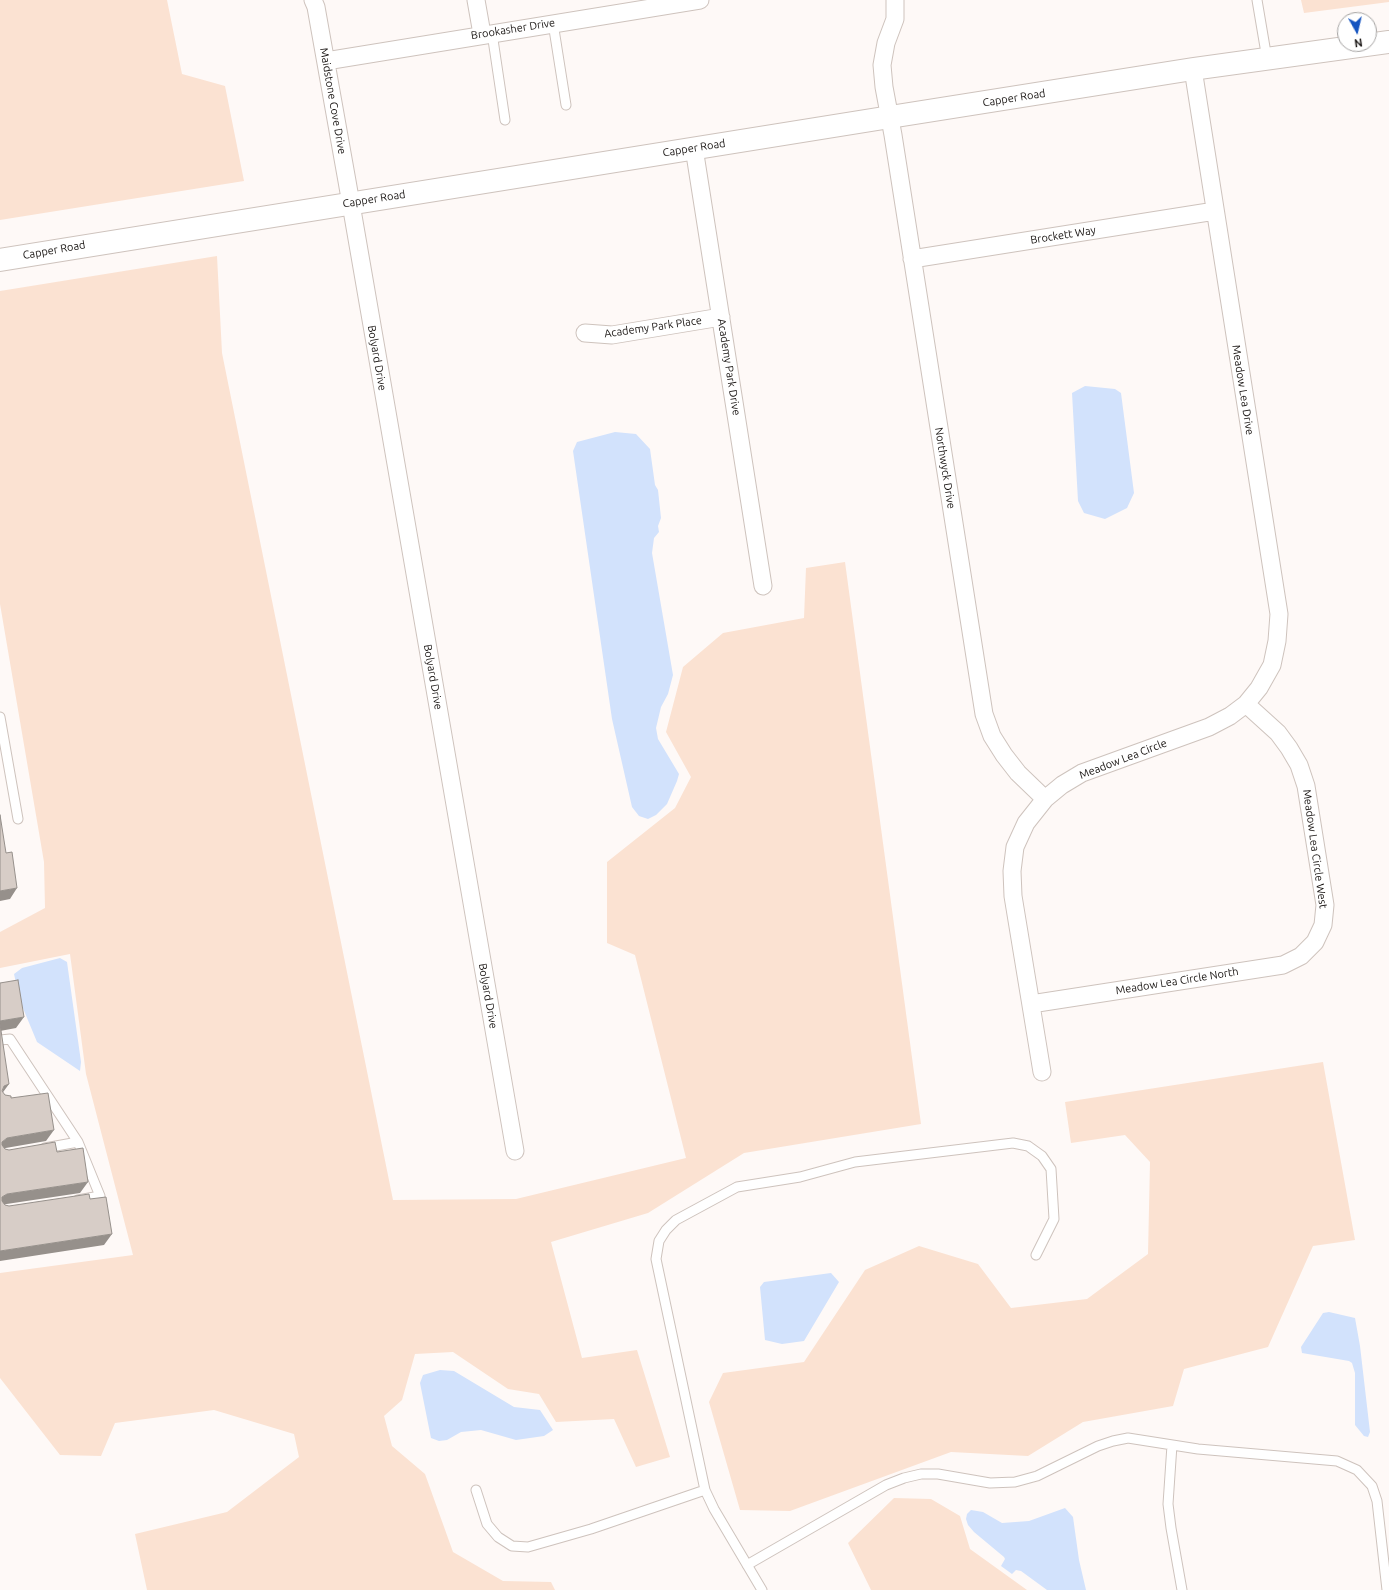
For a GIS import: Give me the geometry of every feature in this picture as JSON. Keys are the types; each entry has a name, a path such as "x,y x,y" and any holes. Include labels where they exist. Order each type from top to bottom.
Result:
{"street":[{"name":"Maidstone Cove Drive","path":"313,0 316,8 326,60 350,203"},
{"path":"476,0 487,34"},
{"name":"Brookasher Drive","path":"326,60 700,0"},
{"name":"Northwyck Drive","path":"896,0 895,19 886,43 882,65 884,87 890,117 984,714 992,736 1004,755 1018,773 1045,799"},
{"name":"Capper Road","path":"0,260 1193,69 1389,42"},
{"name":"Meadow Lea Drive","path":"1193,69 1279,614 1277,641 1272,665 1259,688 1246,704"},
{"name":"Academy Park Drive","path":"694,148 763,586"},
{"name":"Bolyard Drive","path":"350,203 515,1151"},
{"name":"Brockett Way","path":"912,259 1215,211"},
{"name":"Academy Park Place","path":"585,333 612,335 721,318"},
{"name":"Meadow Lea Circle","path":"1031,1004 1013,896 1012,871 1015,847 1026,823 1045,799 1062,785 1082,773 1209,727 1230,716 1246,704"},
{"name":"Meadow Lea Circle West","path":"1246,704 1278,733 1289,748 1299,765 1306,786 1325,905 1323,925 1315,942"},
{"name":"Meadow Lea Circle North","path":"1031,1004 1283,965 1301,956 1315,942"},
{"path":"1031,1004 1042,1072"}],"lane":[{"path":"1257,0 1267,59"},
{"path":"552,23 566,105"},
{"path":"487,34 505,120"},
{"path":"0,717 18,819"},
{"path":"0,1040 10,1039 42,1094 78,1142 100,1196 69,1201"},
{"path":"39,1149 78,1142"},
{"path":"762,1590 714,1509 705,1490 656,1259 659,1241 666,1230 676,1220 737,1187 800,1177 855,1162 1013,1143 1028,1146 1042,1156 1051,1169 1054,1219 1036,1255"},
{"path":"747,1565 886,1485 904,1478 921,1474 938,1474 990,1483 1015,1482 1037,1476 1098,1446 1128,1438 1198,1449 1337,1461 1357,1470 1372,1486 1377,1501 1387,1590"},
{"path":"1172,1445 1168,1504 1182,1590"},
{"path":"476,1490 488,1524 498,1538 512,1546 528,1547 591,1529 705,1490"}],"shaded area":[{"path":"0,0 167,0 182,74 225,86 244,181 0,220"},
{"path":"1301,0 1389,0 1389,2 1304,13"},
{"path":"217,256 222,353 393,1200 516,1199 686,1158 635,955 607,943 607,862 675,808 691,777 666,732 683,667 723,633 804,618 806,568 845,562 921,1124 744,1153 648,1213 551,1242 582,1358 637,1350 670,1457 636,1467 614,1419 556,1422 539,1394 508,1389 453,1352 415,1354 402,1400 384,1416 392,1446 425,1474 453,1552 503,1581 551,1582 555,1590 147,1590 135,1534 227,1512 299,1457 294,1434 214,1410 115,1423 101,1456 60,1455 0,1378 0,1273 133,1255 86,1074 70,954 0,968 0,932 45,908 44,862 0,604 0,291"},
{"path":"1323,1062 1355,1240 1313,1246 1268,1347 1184,1369 1173,1406 1083,1422 1028,1456 951,1452 790,1511 740,1510 709,1402 723,1373 804,1362 865,1270 919,1246 978,1264 1011,1308 1087,1299 1148,1254 1150,1162 1125,1135 1071,1143 1065,1102"},
{"path":"894,1498 931,1499 960,1516 970,1549 1027,1590 871,1590 848,1543"}],"water":[{"path":"1085,386 1115,389 1121,393 1134,493 1127,508 1105,519 1084,513 1078,501 1072,393"},
{"path":"615,432 636,434 650,449 655,485 658,490 661,518 658,526 659,532 654,538 652,553 673,675 668,694 661,707 656,728 658,739 679,774 667,804 656,815 648,819 639,816 632,807 612,719 573,451 577,442"},
{"path":"60,958 67,962 81,1062 80,1071 37,1042 20,1001 14,974 22,968"},
{"path":"831,1273 839,1282 804,1341 782,1344 765,1340 760,1287 764,1282"},
{"path":"1329,1312 1355,1318 1360,1346 1370,1432 1368,1437 1364,1436 1355,1425 1355,1373 1352,1363 1349,1361 1302,1353 1301,1347 1323,1313"},
{"path":"440,1370 454,1371 514,1407 540,1410 553,1430 544,1436 516,1440 481,1430 461,1432 447,1440 439,1441 431,1438 420,1383 423,1375"},
{"path":"1065,1508 1073,1517 1079,1560 1086,1590 1047,1590 1021,1571 1016,1570 1012,1574 1001,1566 1005,1559 1004,1557 974,1532 968,1525 966,1519 967,1514 971,1510 983,1512 1002,1523 1029,1521"}],"building":[{"path":"0,815 6,853 12,852 17,888 0,891"},
{"path":"18,980 24,1017 0,1021 0,983"},
{"path":"0,1024 9,1084 4,1086 2,1091 5,1095 11,1096 11,1098 48,1093 54,1130 7,1138 2,1142 2,1145 5,1149 9,1150 55,1142 57,1152 83,1148 88,1182 7,1194 2,1197 2,1201 5,1205 9,1206 89,1194 90,1199 106,1197 112,1234 0,1251"}]}
